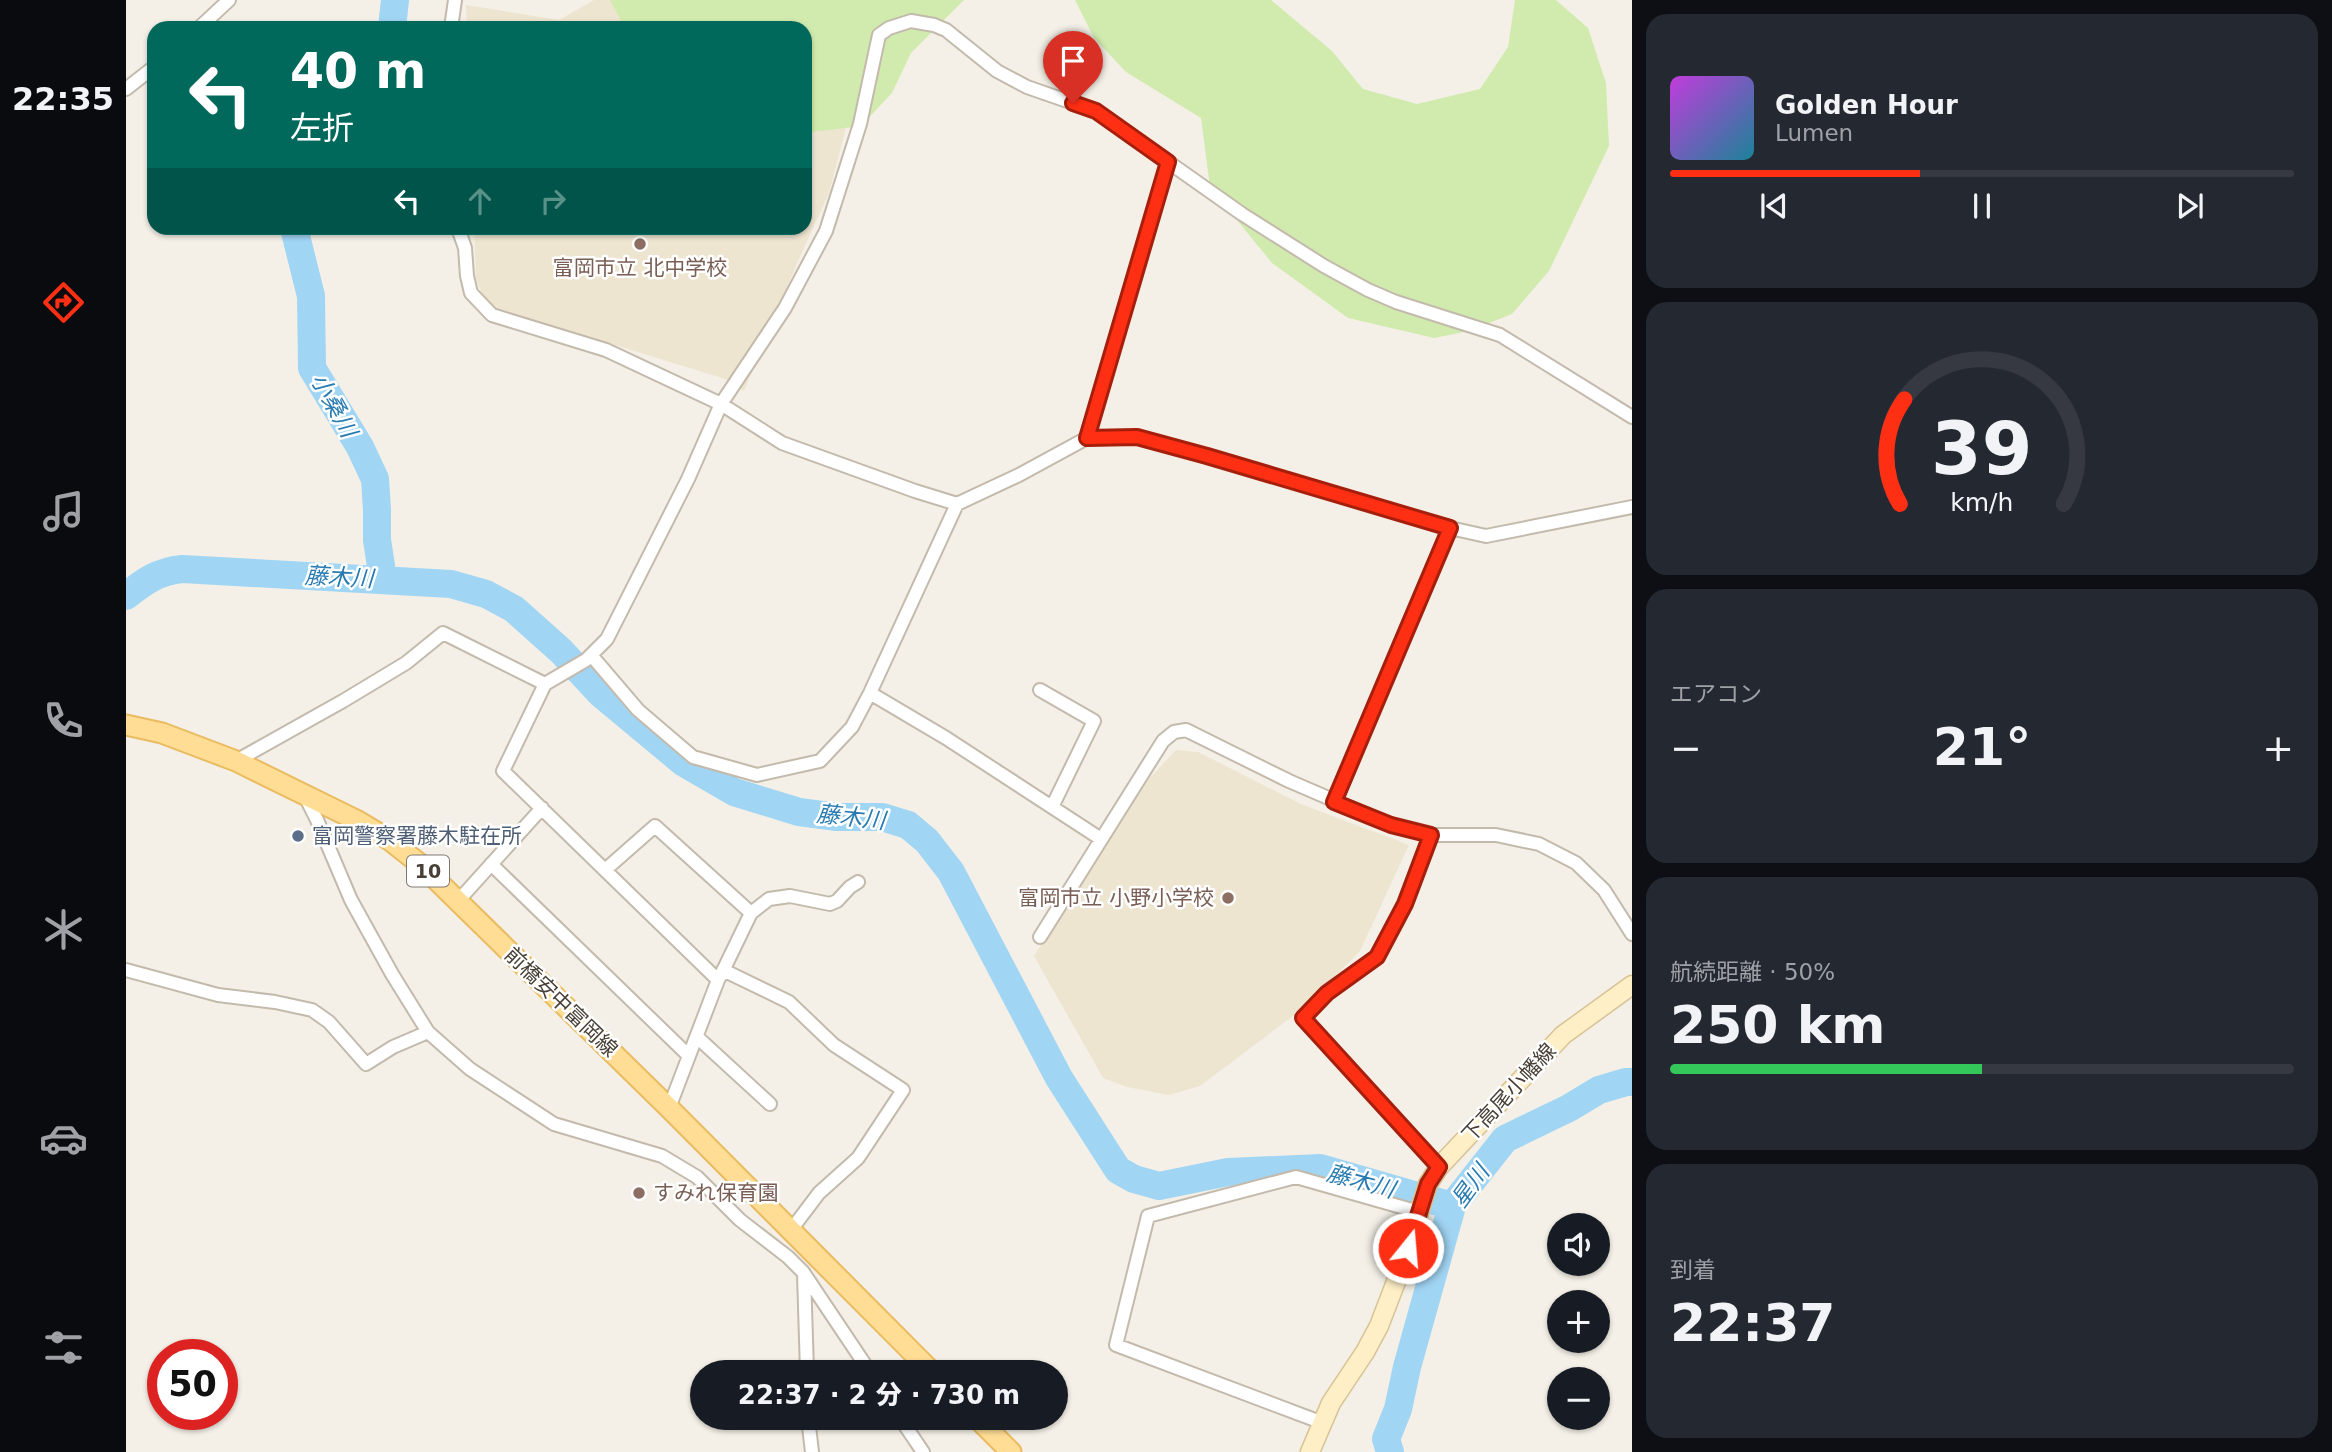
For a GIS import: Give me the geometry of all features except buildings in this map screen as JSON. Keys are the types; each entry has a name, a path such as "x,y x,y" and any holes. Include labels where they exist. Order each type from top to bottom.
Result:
{"main road":[{"name":"前橋安中富岡線","path":"126,725 162,733 236,761 356,820 388,839 420,864 920,1360"},
{"name":"下高尾小幡線","path":"1310,1452 1331,1404 1379,1326 1402,1266 1428,1184 1439,1167 1563,1035 1632,985"},
{"path":"988,1430 1011,1452"}],"street":[{"path":"206,21 229,0"},
{"path":"452,21 455,0"},
{"path":"791,1230 819,1193 858,1158 903,1090 834,1045 789,1002 721,975 503,771 545,684 589,657 607,639 688,479 722,404 785,308 826,231 860,124 879,35 889,28 911,22 934,25 946,30 997,71 1027,87 1096,111 1242,214 1335,272 1396,302 1500,335 1632,417"},
{"path":"126,89 147,72"},
{"path":"1087,438 1168,162"},
{"path":"460,235 465,248 471,293 492,315 606,350 722,404 782,443 957,504"},
{"path":"589,657 638,710 693,757 757,775 820,761 852,727 957,504 1087,438 1137,437 1450,528 1486,536 1632,507"},
{"path":"1334,802 1450,528"},
{"path":"236,761 406,663 443,633 545,684"},
{"path":"1040,690 1094,722 1052,807"},
{"path":"870,693 946,738 1101,839"},
{"path":"1040,937 1163,741 1174,732 1180,731 1194,733 1334,802 1391,825 1431,835 1496,835 1539,844 1576,863 1604,890 1632,934"},
{"path":"304,796 351,900 428,1032 470,1069 554,1124 663,1156 697,1177 740,1220 803,1272 862,1360"},
{"path":"458,901 542,808"},
{"path":"606,870 655,826 751,913"},
{"path":"1431,835 1405,904 1377,957 1327,993 1303,1018 1439,1167"},
{"path":"491,864 689,1056"},
{"path":"669,1108 721,975 751,913 769,899 790,896 830,904 858,882"},
{"path":"126,970 218,995 312,1010 329,1021 366,1064 393,1047 428,1032"},
{"path":"696,1037 771,1104"},
{"path":"1323,1423 1116,1345 1148,1216 1296,1177 1420,1208"},
{"path":"807,1360 803,1272 818,1257"},
{"path":"809,1430 812,1452"},
{"path":"908,1430 923,1452"}],"shaded area":[{"path":"594,0 645,0 685,21 467,21 466,5 559,20"},
{"name":"富岡市立 北中学校","path":"812,72 857,85 829,193 812,230"},
{"name":"富岡市立 北中学校","path":"474,235 810,235 744,391 725,379 495,308 482,295 476,278"},
{"name":"富岡市立 小野小学校","path":"1176,750 1198,752 1301,804 1409,845 1360,951 1306,1006 1200,1086 1169,1095 1127,1087 1103,1078 1034,956 1149,779"}],"green space":[{"path":"610,0 964,0 911,53 892,93 861,126 812,132 812,21 621,21"},
{"path":"1075,0 1271,0 1332,51 1363,89 1417,104 1480,89 1508,47 1515,0 1556,0 1588,28 1606,83 1609,146 1549,271 1512,314 1469,331 1434,338 1348,318 1272,263 1210,187 1201,118 1126,72 1094,38"}],"waterway":[{"name":"小桑川","path":"393,21 395,0"},
{"name":"小桑川","path":"296,235 311,296 312,368 360,447 375,479 377,540 383,579"},
{"name":"藤木川","path":"126,596 152,578 182,569 451,584 486,594 514,609 561,651 601,694 684,763 734,792 799,812 837,817 882,817 908,825 927,841 951,872 1059,1078 1118,1170 1134,1179 1159,1186 1228,1172 1320,1168 1452,1206"},
{"name":"星川","path":"1390,1452 1386,1439 1398,1409 1452,1206 1505,1139 1599,1090 1632,1082"}],"place":[{"name":"富岡市立 北中学校","path":"640,244"},
{"name":"富岡警察署藤木駐在所","path":"298,836"},
{"name":"富岡市立 小野小学校","path":"1228,898"},
{"name":"すみれ保育園","path":"639,1193"}],"route":[{"path":"1073,103 1096,111 1168,162 1087,438 1137,437 1450,528 1334,802 1391,825 1431,835 1405,904 1377,957 1327,993 1303,1018 1439,1167 1428,1184 1408,1248"}]}
